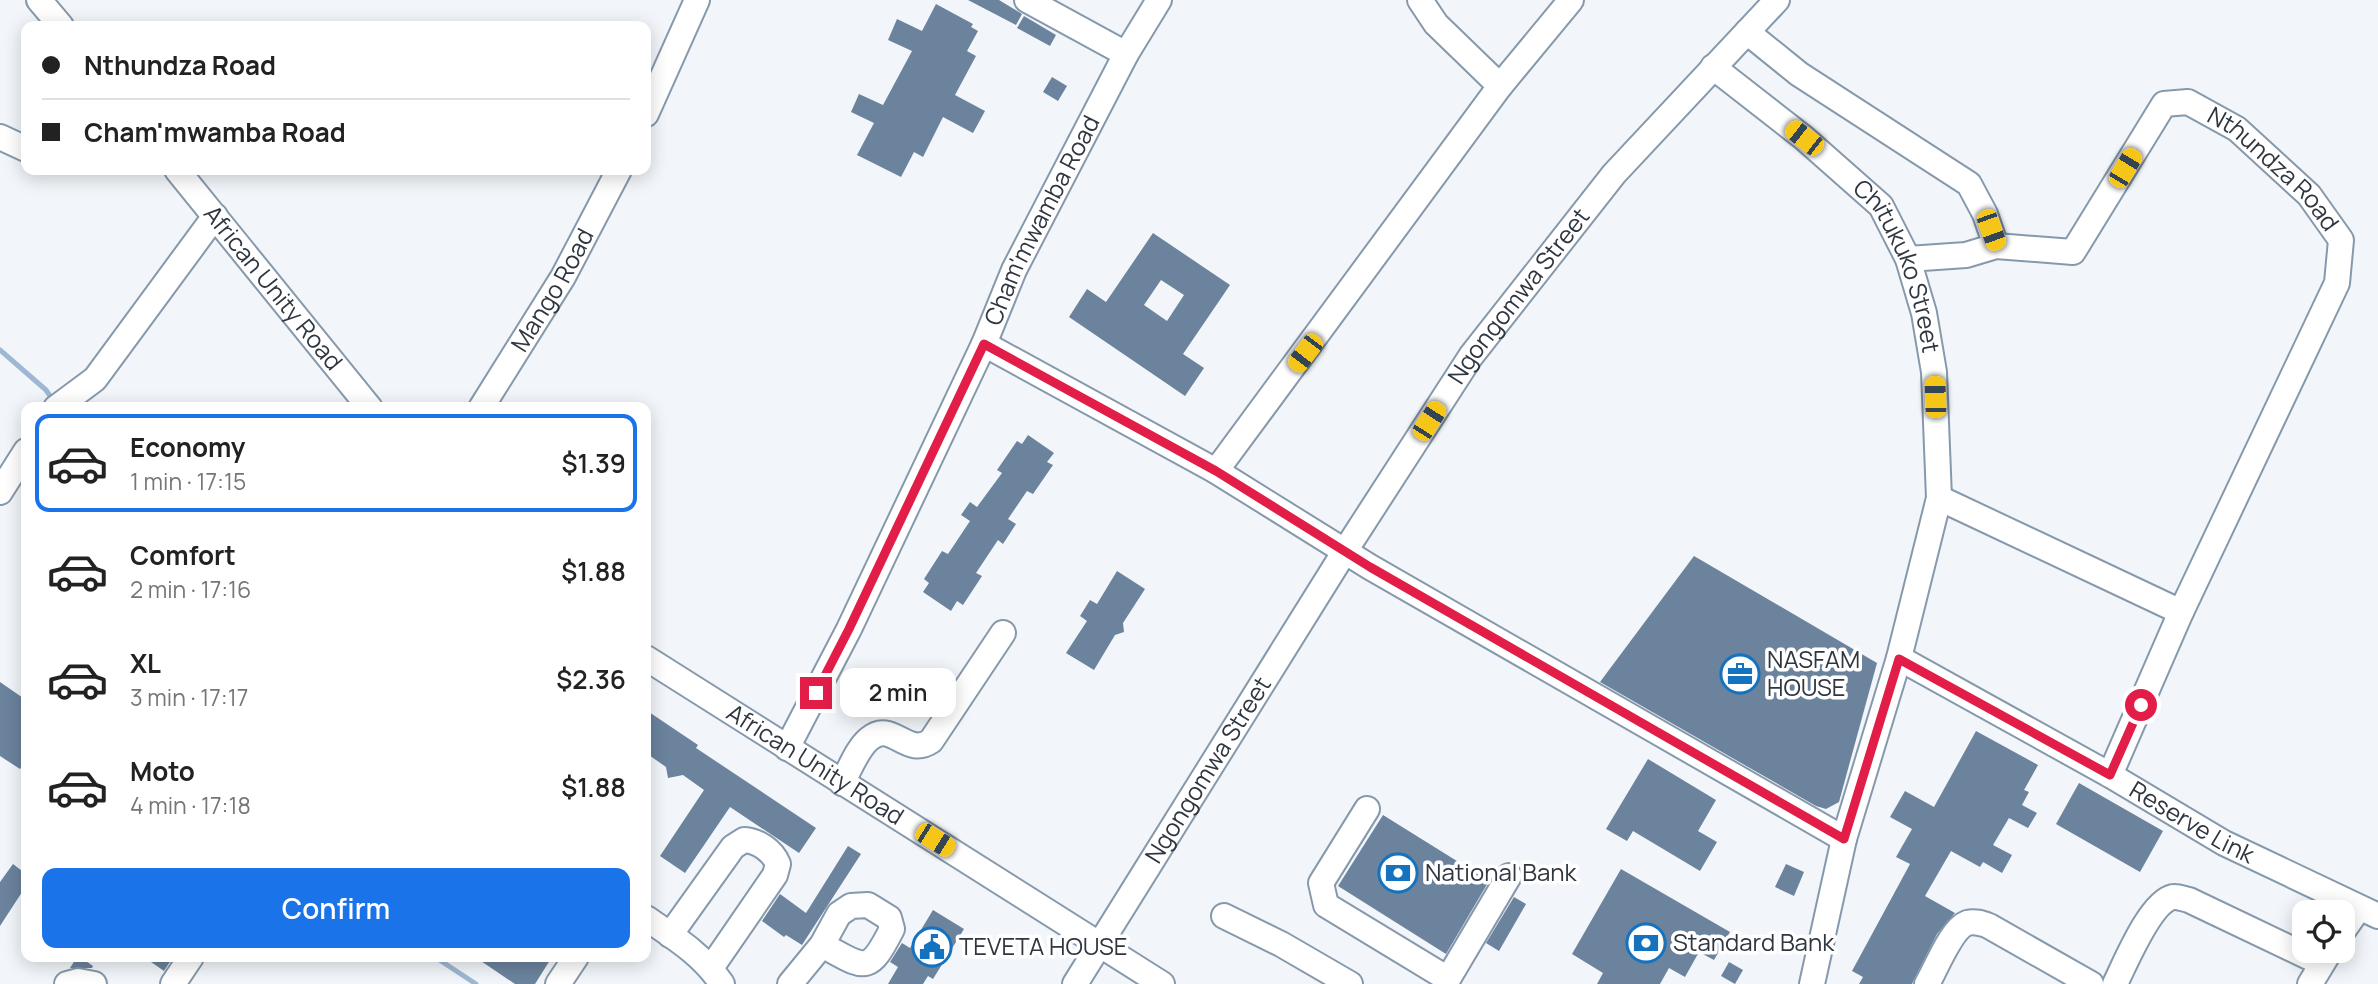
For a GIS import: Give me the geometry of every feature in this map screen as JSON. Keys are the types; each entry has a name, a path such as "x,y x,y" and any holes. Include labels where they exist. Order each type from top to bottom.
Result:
{"street":[{"path":"40,0 57,21"},
{"path":"651,103 697,0"},
{"path":"1027,0 1126,54"},
{"name":"Cham'mwamba Road","path":"787,748 849,629 984,344 1014,271 1126,54 1159,0"},
{"path":"1420,0 1436,23 1500,86"},
{"path":"1216,471 1500,86 1571,0"},
{"name":"Ngongomwa Street","path":"1075,984 1345,551 1471,356 1614,174 1777,0"},
{"path":"1747,32 1799,75 1969,184 1985,214 1996,246"},
{"name":"Chitukuko Street","path":"1713,67 1804,138 1881,206 1908,259 1924,313 1934,372 1939,498 1899,659 1844,839 1812,984"},
{"name":"Nthundza Road","path":"1908,259 1966,255 1996,246 2073,252 2164,104 2188,102 2236,129 2309,195 2341,240 2337,283 2181,612 2110,775"},
{"path":"0,137 21,147"},
{"name":"African Unity Road","path":"181,175 365,402"},
{"name":"Mango Road","path":"485,402 563,277 616,175"},
{"path":"63,402 95,379 215,216"},
{"path":"984,344 1216,471 1345,551 1844,839"},
{"path":"0,492 21,459"},
{"path":"1939,498 2181,612"},
{"path":"842,783 866,741 875,735 884,733 895,736 914,747 931,741 1003,633"},
{"name":"Reserve Link","path":"1899,659 2110,775 2224,843 2368,912"},
{"name":"African Unity Road","path":"651,661 1162,984"},
{"path":"1367,809 1321,883 1326,905 1447,982 1509,876"},
{"path":"651,921 696,952 717,976 775,875 778,864 774,855 754,841 744,840 733,847 670,934"},
{"path":"2115,984 2144,927 2164,902 2174,897 2189,900 2321,966"},
{"path":"1224,916 1281,944 1350,984"},
{"path":"1927,984 1957,929 1976,922 1989,926 2091,984"},
{"path":"790,984 822,945"},
{"path":"173,984 188,962"},
{"path":"558,984 573,962"},
{"path":"67,984 78,981 94,984"}],"building":[{"path":"968,0 999,0 1022,14 1016,25"},
{"path":"936,4 973,24 971,27 978,31 967,51 976,56 955,95 985,111 973,133 943,117 923,157 914,152 901,177 857,155 874,123 851,112 859,94 883,105 912,51 888,40 897,19 922,31"},
{"path":"1024,16 1056,35 1050,46 1017,28"},
{"path":"1052,77 1067,86 1058,101 1043,92"},
{"path":"1153,233 1230,285 1183,354 1204,368 1185,396 1069,317 1087,289 1106,302","holes":["1161,280 1184,295 1167,321 1144,305"]},
{"path":"1028,435 1054,453 1047,462 1053,465 1033,494 1027,491 1008,519 1016,524 1003,544 998,540 976,573 982,576 963,605 957,601 951,611 923,592 929,583 924,579 942,551 948,554 970,521 961,515 970,502 977,507 1002,473 997,470 1017,441 1022,444"},
{"name":"NASFAM HOUSE","path":"1694,556 1877,663 1839,802 1826,809 1816,806 1600,682"},
{"path":"1117,571 1145,589 1123,623 1124,632 1115,635 1094,670 1066,653 1087,621 1080,616 1090,600 1097,604"},
{"path":"0,682 21,697 21,767 0,756"},
{"path":"651,713 698,745 696,748 816,828 799,853 730,807 685,873 660,856 704,790 683,775 668,778 666,767 651,756"},
{"path":"1976,731 2038,765 2024,790 2029,792 2022,805 2037,813 2028,828 2009,818 1993,845 2012,855 2002,873 1983,862 1980,867 1951,851 1925,896 1955,913 1937,934 1912,984 1859,984 1863,977 1852,971 1910,864 1896,857 1912,829 1890,817 1905,791 1934,807"},
{"path":"1648,759 1716,800 1698,831 1717,842 1700,871 1633,831 1627,841 1606,829"},
{"path":"2079,783 2163,831 2140,872 2056,824"},
{"path":"1383,815 1489,881 1446,954 1338,886"},
{"path":"848,846 861,854 802,945 786,935 784,937 762,921 780,894 806,913"},
{"path":"13,864 21,870 21,894 0,926 0,882"},
{"path":"1786,864 1804,872 1794,896 1775,887"},
{"path":"1621,869 1730,932 1714,960 1699,952 1685,977 1669,968 1660,984 1597,984 1603,973 1572,954"},
{"path":"1514,897 1526,904 1499,951 1486,943"},
{"name":"TEVETA HOUSE","path":"933,910 964,929 933,979 928,976 923,984 888,984 898,967 890,962 902,943 910,948"},
{"path":"74,962 87,962 93,966 92,968 70,968"},
{"path":"151,962 170,962 164,971"},
{"path":"482,962 549,962 535,984 515,984"},
{"path":"1729,962 1743,970 1735,984 1721,976"}],"waterway":[{"path":"0,350 46,390 54,402"},
{"path":"443,962 476,984"}],"place":[{"name":"NASFAM HOUSE","path":"1740,674"},
{"name":"National Bank","path":"1398,873"},
{"name":"Standard Bank","path":"1646,943"},
{"name":"TEVETA HOUSE","path":"932,947"}],"route":[{"path":"816,693 984,344 1216,471 1370,567 1844,839 1899,659 2110,775 2141,705"}]}
